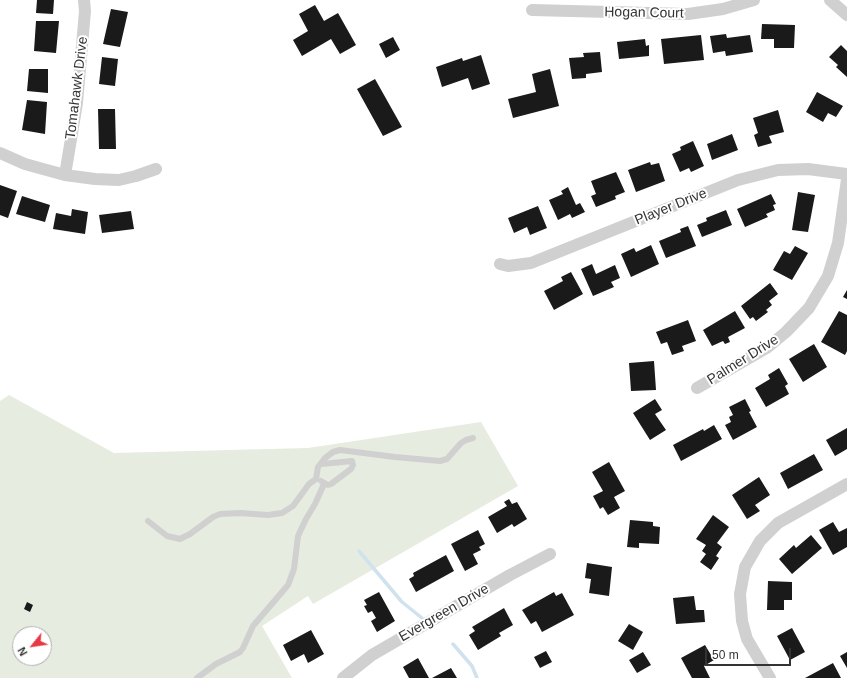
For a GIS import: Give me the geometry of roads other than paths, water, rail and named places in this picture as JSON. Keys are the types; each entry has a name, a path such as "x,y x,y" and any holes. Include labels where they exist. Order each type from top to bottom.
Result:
{"street":[{"name":"Tomahawk Drive","path":"65,175 77,103 85,11 84,0"},
{"name":"Hogan Court","path":"532,10 688,14 723,9 754,0"},
{"path":"830,0 847,15"},
{"path":"0,153 25,164 65,175 96,179 119,180 156,169"},
{"name":"Player Drive","path":"500,264 508,266 531,263 738,180 778,170 808,169 847,174"},
{"name":"Palmer Drive","path":"697,388 768,347 786,332 809,308 828,276 843,244 847,179"},
{"path":"770,678 747,639 742,621 740,594 745,567 760,541 778,523 847,484"},
{"name":"Evergreen Drive","path":"343,678 359,673 372,655 510,575 550,554"}],"lane":[{"path":"148,521 167,536 180,539 220,514 240,512 268,515 282,513 293,506 309,484 316,479 318,467 329,456 340,450 440,461 447,459 461,443 473,438"},
{"path":"316,479 324,484 331,484 351,469 353,465 352,461 322,464"},
{"path":"197,678 216,664 240,652 253,626 260,616 288,585 294,569 298,536 324,484"}],"waterway":[{"path":"359,551 402,602 422,618"},
{"path":"453,644 472,666 477,678"}]}
